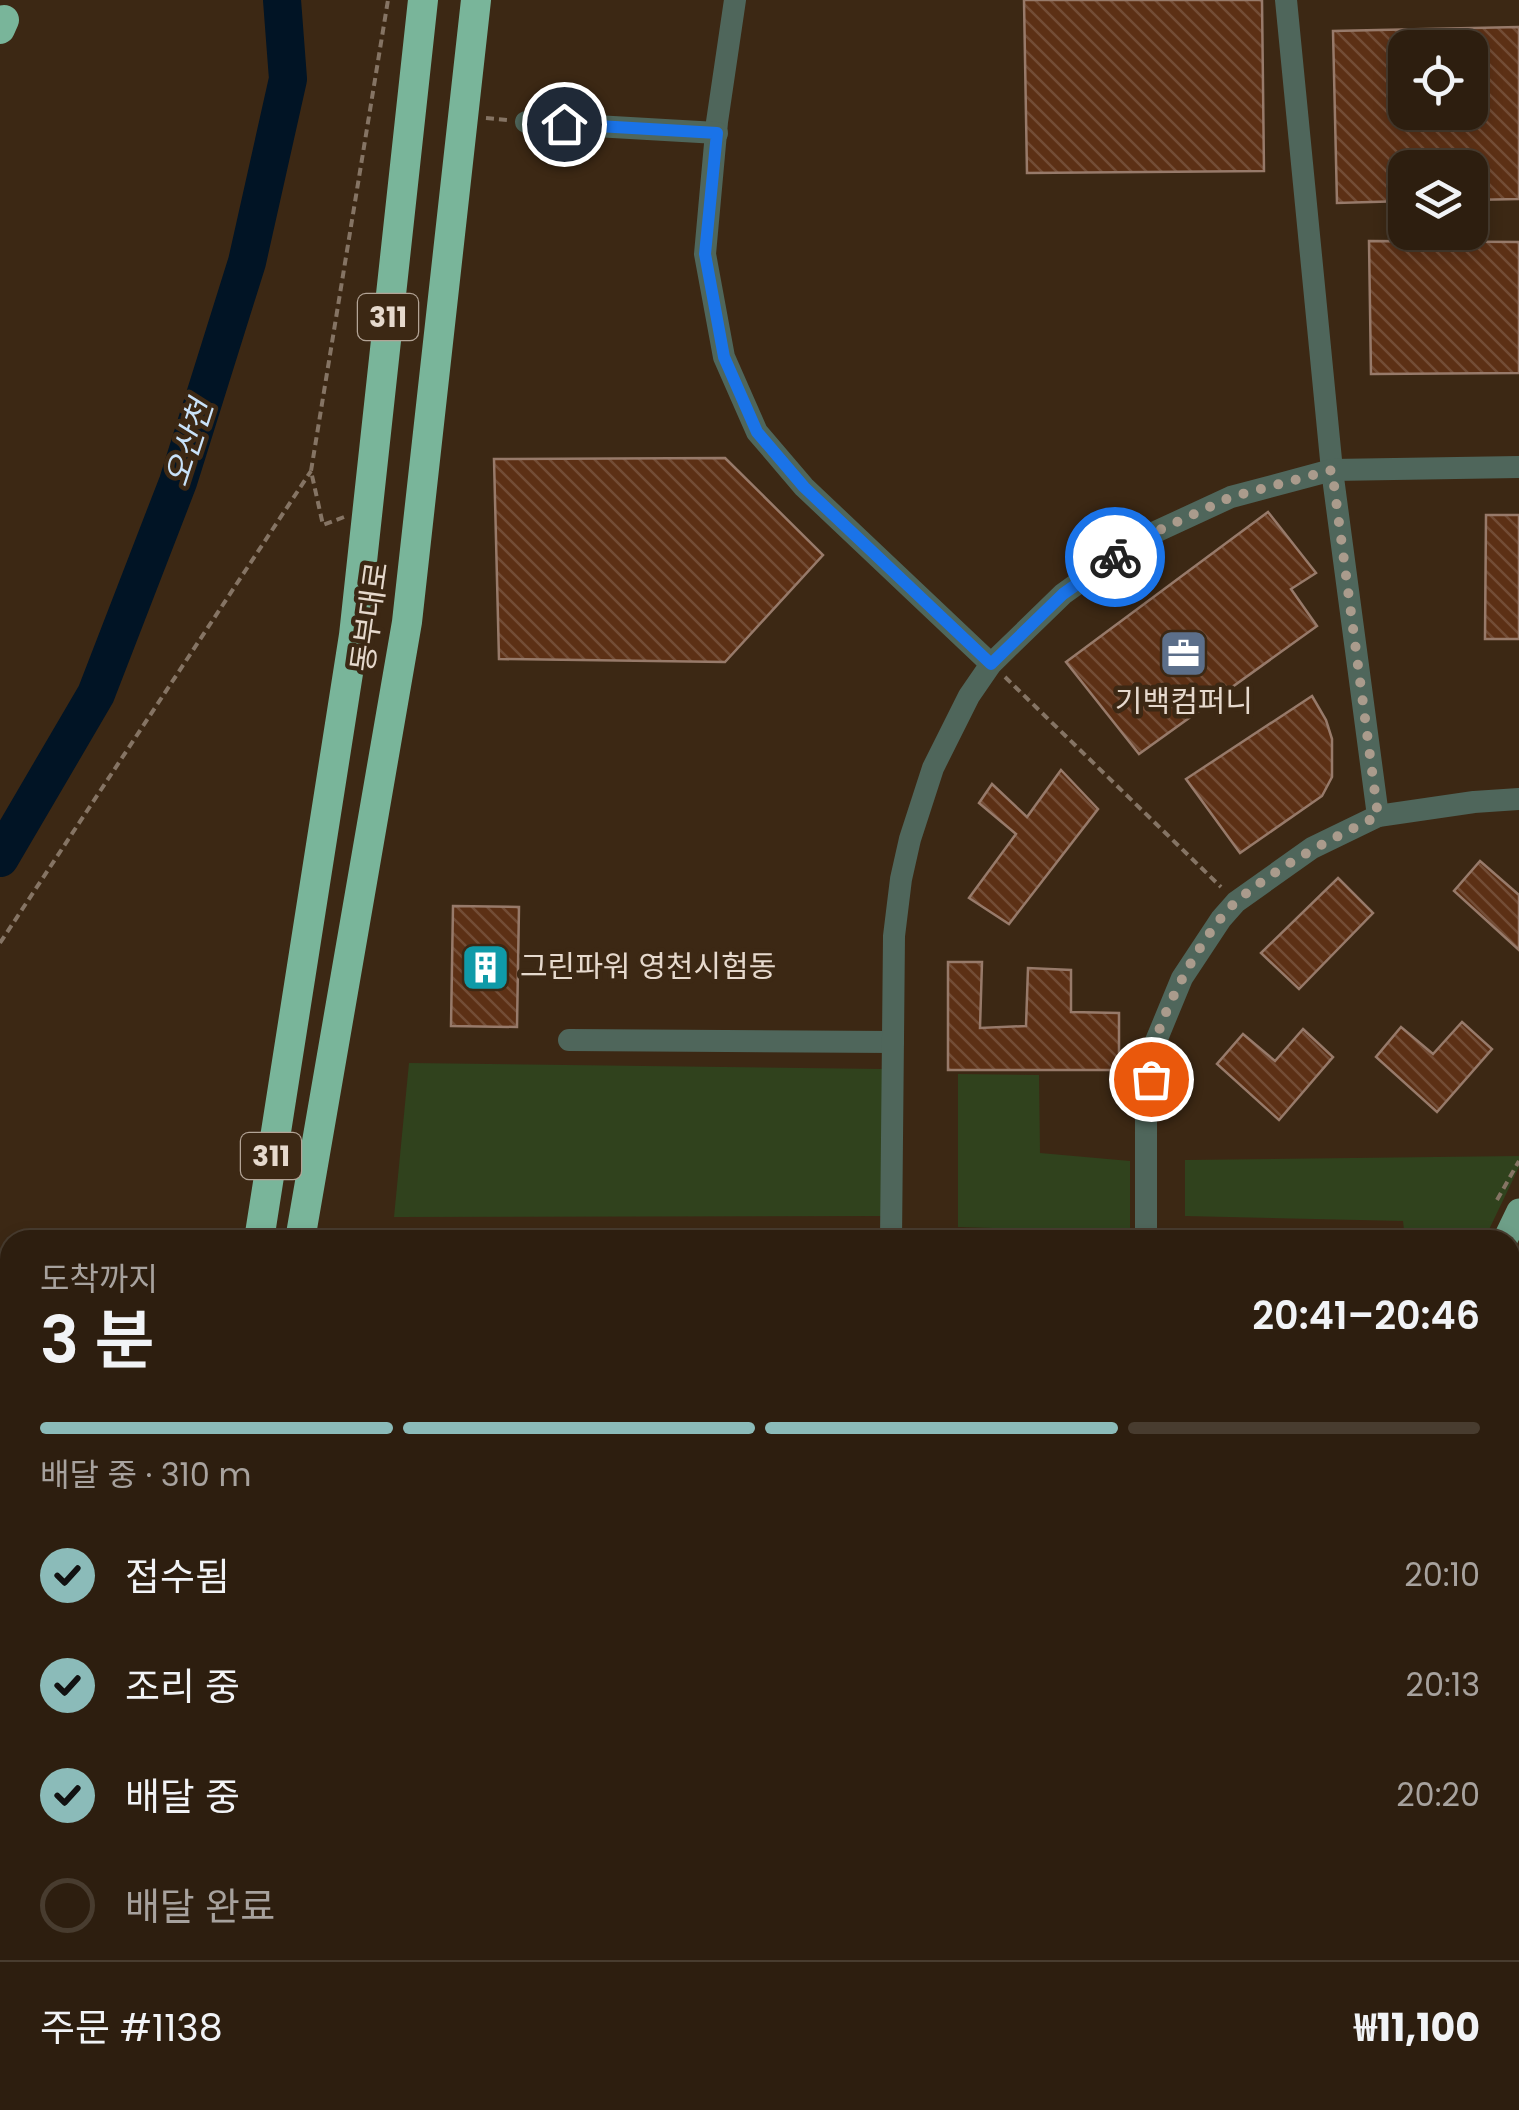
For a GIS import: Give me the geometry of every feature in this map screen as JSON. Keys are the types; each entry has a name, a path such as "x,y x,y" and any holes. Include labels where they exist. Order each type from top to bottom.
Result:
{"highway":[{"name":"동부대로","path":"260,1230 354,635 423,0"},
{"name":"동부대로","path":"302,1230 406,622 476,0"},
{"path":"246,1230 284,1072"},
{"path":"311,1168 315,1230"}],"street":[{"path":"735,0 716,122 705,254 724,357 757,432 804,487 991,664"},
{"path":"1286,0 1332,470 1378,816"},
{"path":"526,122 717,133"},
{"path":"891,1230 894,936 900,880 934,768 969,696 991,664 1063,594 1138,540 1231,497 1332,470 1519,468"},
{"path":"1146,1230 1146,1117 1156,1041 1182,978 1221,919 1236,902 1312,848 1378,816 1519,799"},
{"path":"570,1040 893,1042"}],"path":[{"path":"323,525 310,471 388,0"},
{"path":"0,943 310,471"},
{"path":"991,664 1236,902"}],"green space":[{"path":"409,1063 884,1069 889,1216 394,1217"},
{"path":"958,1074 1039,1075 1040,1153 1130,1161 1130,1230 958,1227"},
{"path":"1519,1156 1519,1167 1489,1230 1404,1230 1403,1221 1185,1216 1185,1160"}],"building":[{"path":"1024,0 1262,0 1264,171 1027,173"},
{"path":"1519,27 1519,199 1488,200 1488,150 1388,150 1388,202 1337,203 1333,31"},
{"path":"1369,241 1388,241 1388,250 1488,250 1488,242 1519,242 1519,373 1371,374"},
{"path":"725,458 823,555 725,662 499,659 494,459"},
{"path":"1268,512 1316,573 1291,589 1317,626 1139,754 1066,662"},
{"path":"1486,515 1519,515 1519,639 1485,639"},
{"path":"1312,696 1332,739 1332,777 1322,796 1240,853 1186,779"},
{"path":"1061,770 1098,809 1009,924 969,898 1016,834 979,803 992,784 1027,817"},
{"path":"1480,861 1519,895 1519,950 1454,891"},
{"path":"1338,878 1373,913 1299,989 1261,953"},
{"name":"그린파워 영천시험동","path":"453,906 519,907 517,1027 451,1026"},
{"path":"948,962 982,962 980,1028 1026,1026 1028,968 1071,970 1071,1012 1119,1013 1119,1070 948,1070"},
{"path":"1462,1022 1492,1049 1437,1112 1376,1057 1401,1027 1433,1054"},
{"path":"1303,1029 1333,1057 1279,1120 1217,1064 1243,1034 1275,1061"}],"waterway":[{"name":"오산천","path":"0,858 96,694 178,482 247,262 288,79 282,0"}],"way so far":[{"path":"1115,557 1138,540 1231,497 1332,470 1378,816 1312,848 1236,902 1221,919 1182,978 1156,1041 1151,1079"}],"place":[{"name":"기백컴퍼니","path":"1184,653"},
{"name":"그린파워 영천시험동","path":"485,967"}],"route":[{"path":"564,124 717,133 705,254 724,357 757,432 804,487 991,664 1063,594 1115,557"}]}
